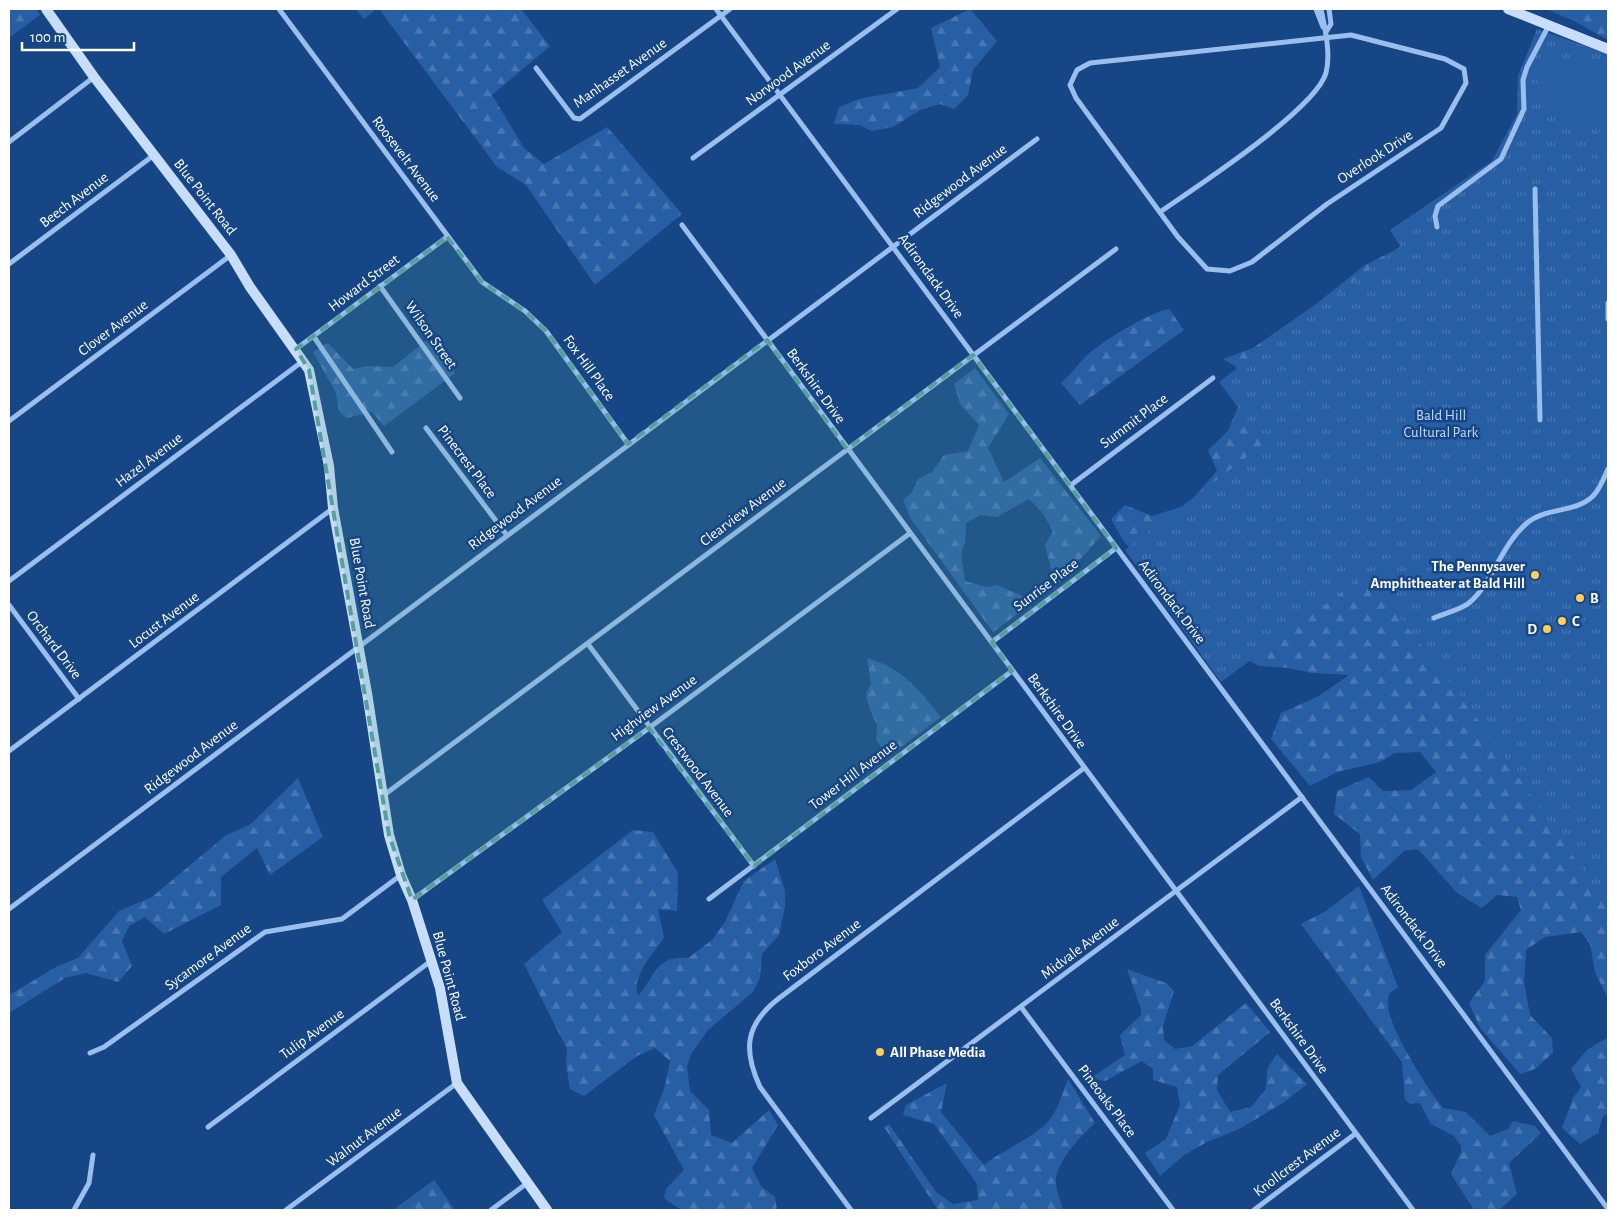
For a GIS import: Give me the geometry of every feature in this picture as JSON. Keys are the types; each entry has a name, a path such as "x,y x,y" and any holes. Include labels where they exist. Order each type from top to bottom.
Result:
{"street":[{"name":"Blue Point Road","path":"46,9 94,77 232,255 250,287 310,370 327,456 333,508 384,795 389,835 400,875 412,900 440,988 457,1084 526,1184 547,1210"},
{"name":"Roosevelt Avenue","path":"279,9 482,282 525,311"},
{"name":"Adirondack Drive","path":"716,9 1607,1208"},
{"name":"Manhasset Avenue","path":"536,68 574,118 580,119 730,9"},
{"name":"Norwood Avenue","path":"693,158 897,9"},
{"path":"1316,9 1318,19 1326,32"},
{"path":"1160,212 1233,160 1306,104 1325,75 1329,56 1321,9"},
{"path":"1326,32 1331,24 1329,9"},
{"path":"1508,9 1608,49"},
{"path":"1437,227 1435,216 1438,206 1501,159 1524,109 1523,80 1527,67 1549,25"},
{"name":"Overlook Drive","path":"1350,35 1445,59 1464,69 1466,83 1441,128 1326,204 1252,262 1230,271 1207,269 1178,238 1160,212 1076,98 1070,85 1077,70 1090,63 1132,57 1325,40 1350,35"},
{"path":"9,142 94,77"},
{"name":"Ridgewood Avenue","path":"9,908 358,648 506,534 1037,139"},
{"name":"Beech Avenue","path":"9,264 154,156"},
{"path":"1536,189 1540,420"},
{"name":"Berkshire Drive","path":"682,225 909,534 992,642 1413,1210"},
{"name":"Howard Street","path":"296,349 448,237"},
{"name":"Clearview Avenue","path":"384,795 1116,249"},
{"name":"Clover Avenue","path":"9,421 232,255"},
{"name":"Wilson Street","path":"380,286 460,398"},
{"path":"1608,303 1608,319"},
{"name":"Fox Hill Place","path":"525,311 546,332 628,444"},
{"path":"314,337 392,452"},
{"name":"Hazel Avenue","path":"9,581 304,360"},
{"name":"Summit Place","path":"1071,485 1213,378"},
{"name":"Pinecrest Place","path":"426,428 506,534"},
{"path":"1434,618 1466,604 1477,595 1510,540 1527,523 1541,513 1587,501 1594,495 1608,470"},
{"name":"Locust Avenue","path":"9,752 333,508"},
{"name":"Highview Avenue","path":"412,900 649,728 909,534"},
{"name":"Sunrise Place","path":"992,642 1116,548"},
{"name":"Orchard Drive","path":"9,605 80,699"},
{"name":"Crestwood Avenue","path":"588,644 754,866"},
{"name":"Tower Hill Avenue","path":"709,899 1012,671"},
{"name":"Foxboro Avenue","path":"851,1210 760,1087 751,1066 749,1055 749,1040 758,1018 778,999 1084,768"},
{"name":"Midvale Avenue","path":"871,1118 1302,797"},
{"name":"Sycamore Avenue","path":"90,1053 104,1047 265,932 342,919 400,875"},
{"name":"Tulip Avenue","path":"208,1127 431,961"},
{"name":"Pineoaks Place","path":"1021,1007 1173,1210"},
{"name":"Walnut Avenue","path":"286,1210 457,1084"},
{"name":"Knollcrest Avenue","path":"1254,1210 1355,1134"},
{"path":"74,1210 89,1183 93,1155"},
{"path":"491,1210 526,1184"},
{"path":"1600,1210 1607,1208"}],"highlighted area":[{"path":"447,237 482,282 525,311 546,331 628,444 767,340 847,449 973,355 1116,548 992,642 1012,671 754,866 649,728 412,900 389,835 309,370 296,349"}],"green space":[{"path":"9,9 36,9 40,15 9,38"},
{"path":"356,9 376,9 364,19"},
{"path":"379,9 521,9 550,46 492,95 524,148 544,164 607,127 682,214 595,285 526,185 497,167"},
{"path":"970,9 997,41 973,70 968,95 954,109 940,104 920,110 893,127 871,131 860,125 834,124 839,107 859,99 918,88 940,67 931,28"},
{"path":"1546,9 1608,9 1608,40 1574,21"},
{"name":"Bald Hill Cultural Park","path":"1537,29 1608,54 1608,907 1487,732 1367,574 1221,682 1125,550 1265,443 1219,382 1400,246 1390,230 1492,161 1517,114 1518,76"},
{"path":"1587,61 1608,72 1608,109 1577,131 1569,129 1534,75 1560,62"},
{"path":"1608,126 1608,172 1593,149 1597,134"},
{"name":"Bald Hill Cultural Park","path":"1411,242 1608,709 1608,999 1595,972 1590,944 1581,932 1545,937 1526,950 1524,982 1530,1015 1552,1038 1553,1053 1535,1069 1520,1074 1480,1028 1469,1003 1485,981 1485,955 1521,910 1517,897 1497,895 1482,908 1457,893 1418,849 1404,851 1373,880 1361,857 1360,834 1334,814 1337,791 1369,777 1383,791 1411,790 1436,772 1420,752 1395,753 1380,762 1337,772 1310,786 1271,739 1281,713 1319,696 1349,675 1312,673 1288,668 1260,666 1199,636 1123,540 1111,519 1125,505 1152,516 1187,505 1217,471 1208,450 1228,431 1241,399 1236,367 1223,359 1253,348 1316,304 1365,265"},
{"path":"1169,309 1184,330 1080,405 1061,383 1085,357 1103,343 1136,322"},
{"path":"431,337 446,355 455,373 384,426 372,412 346,418 339,411 336,393 313,352 328,343 353,369 366,366 393,367"},
{"path":"975,368 1009,414 988,448 1004,482 1040,458 1101,536 1059,583 1051,569 1045,545 1053,531 1042,512 1029,499 997,517 981,515 966,523 965,543 961,554 965,581 986,587 996,585 1035,601 993,632 911,519 903,500 912,492 918,479 932,472 944,455 968,451 979,425 960,404 954,384"},
{"path":"867,658 891,668 909,681 941,717 888,757 876,740 877,726 867,701 866,693 871,684"},
{"path":"298,778 323,837 270,875 257,848 221,877 221,905 164,934 145,917 129,926 122,941 132,966 118,982 86,973 65,978 9,1013 9,995 58,966 78,958 119,911 152,897 225,836 251,824"},
{"path":"633,830 653,832 678,873 677,911 658,909 664,938 640,973 637,988 638,996 663,963 677,958 688,958 712,940 725,922 744,881 775,859 785,891 785,907 779,935 762,954 760,978 753,992 708,1030 691,1054 687,1067 690,1091 709,1110 711,1135 732,1143 769,1110 778,1125 752,1168 761,1186 775,1197 777,1210 681,1210 664,1198 666,1189 684,1170 654,1115 665,1086 670,1061 655,1048 637,1056 584,1096 570,1089 566,1063 567,1049 524,964 562,932 542,900"},
{"path":"1359,886 1398,987 1389,994 1390,1015 1410,1058 1437,1100 1443,1108 1466,1112 1490,1136 1508,1129 1513,1121 1535,1126 1541,1133 1509,1163 1517,1194 1499,1210 1474,1210 1451,1174 1461,1152 1461,1146 1454,1136 1431,1124 1420,1103 1411,1104 1405,1100 1402,1062 1301,924 1326,911"},
{"path":"1127,969 1166,983 1174,991 1163,1026 1164,1040 1175,1049 1192,1046 1246,1003 1270,1032 1218,1075 1217,1090 1230,1112 1251,1107 1266,1089 1267,1069 1277,1054 1307,1084 1283,1103 1239,1129 1207,1142 1184,1155 1160,1176 1145,1153 1166,1139 1180,1105 1177,1087 1153,1080 1153,1069 1142,1061 1105,1081 1091,1078 1125,1055 1120,1035 1141,1015 1141,1009"},
{"path":"1608,1037 1608,1114 1603,1116 1598,1133 1580,1144 1562,1128 1573,1098 1581,1087 1571,1069 1587,1050"},
{"path":"1068,1079 1095,1123 1071,1148 1057,1172 1056,1187 1063,1210 938,1210 884,1127 889,1124 936,1192 953,1204 978,1200 977,1184 934,1124 903,1115 906,1105 947,1083 941,1112 984,1165 1045,1125 1056,1109"},
{"path":"434,1180 455,1210 393,1210"}],"place":[{"name":"The Pennysaver Amphitheater at Bald Hill","path":"1535,575"},
{"name":"B","path":"1580,598"},
{"name":"C","path":"1562,621"},
{"name":"D","path":"1547,629"},
{"name":"All Phase Media","path":"880,1052"}]}
